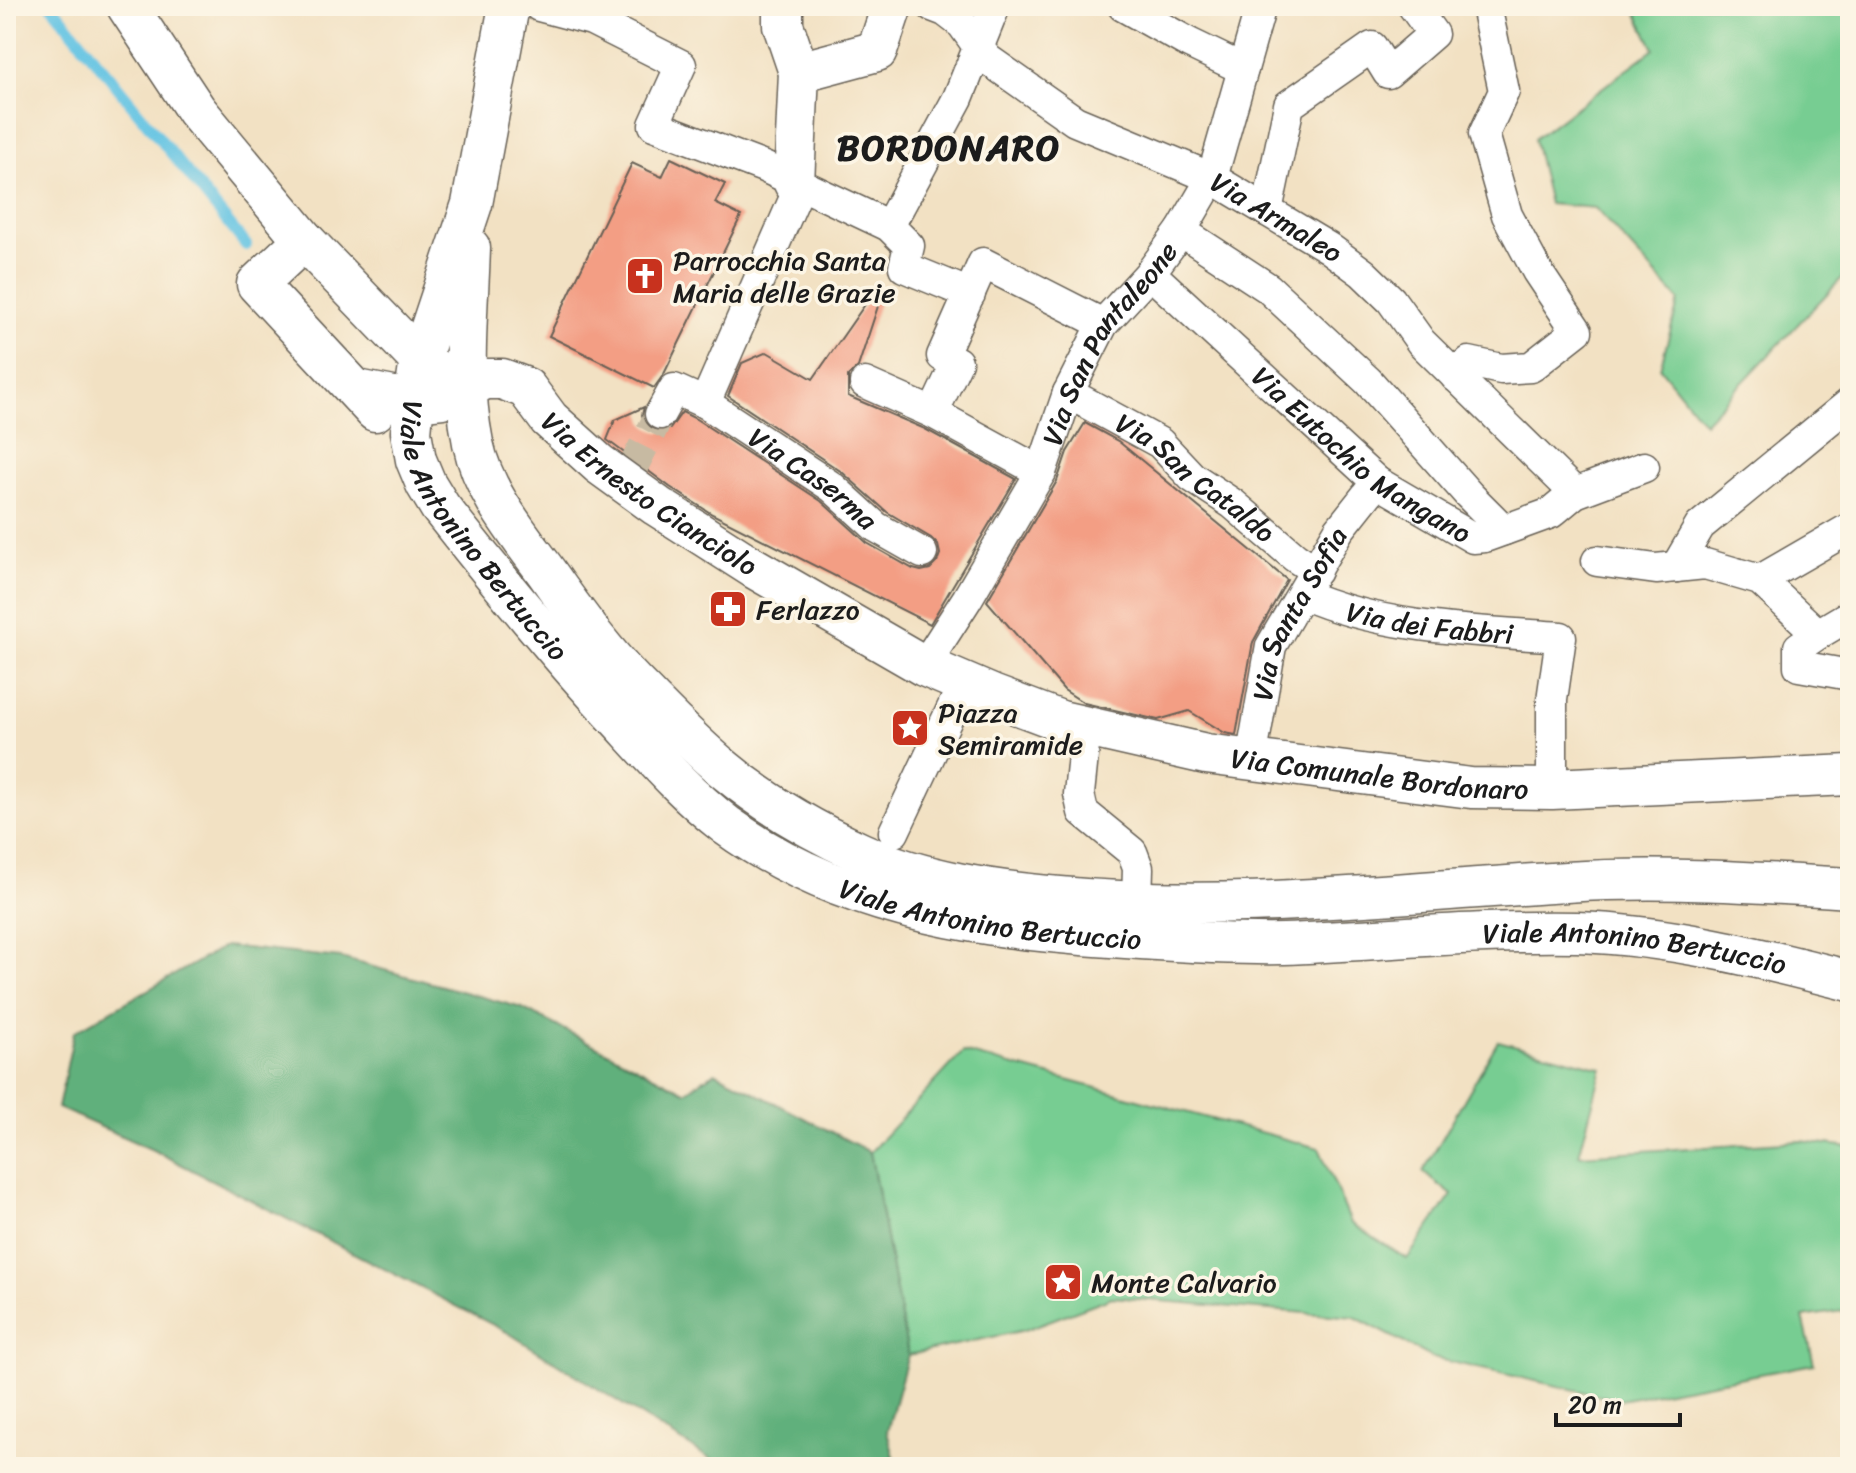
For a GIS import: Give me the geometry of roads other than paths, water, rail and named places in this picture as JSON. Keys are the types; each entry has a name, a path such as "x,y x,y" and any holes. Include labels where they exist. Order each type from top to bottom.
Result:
{"street":[{"path":"127,6 196,110 304,240 420,360 466,390"},
{"path":"472,204 509,6"},
{"path":"539,6 592,20 681,65 654,125 764,167 889,226 909,246 904,267 970,294"},
{"path":"705,403 797,185 799,72 783,25 783,6"},
{"path":"799,72 877,51 892,6"},
{"name":"Via Armaleo","path":"932,6 945,11 962,24 979,51 1075,121 1212,178 1329,248 1363,273 1391,300 1421,342 1575,493"},
{"path":"889,226 958,98 995,6"},
{"path":"1123,6 1243,69"},
{"name":"Via San Pantaleone","path":"924,666 1041,472 1068,393 1103,324 1150,273 1181,231 1212,178 1261,6"},
{"path":"1267,211 1289,105 1372,47 1388,73 1433,34 1413,6"},
{"path":"1456,377 1469,362 1501,369 1531,367 1577,331 1537,271 1507,215 1484,134 1504,91 1486,6"},
{"name":"Viale Antonino Bertuccio","path":"472,204 420,360 411,432 416,460 426,484 440,507 591,690 699,803 761,848 852,892 887,904 979,924 1090,936 1278,944 1517,934 1618,935 1692,945 1850,981"},
{"name":"Viale Antonino Bertuccio","path":"472,204 466,390 473,443 481,469 506,517 614,663 726,772 782,812 865,855 986,889 1092,901 1281,903 1621,880 1764,882 1850,888"},
{"path":"1181,231 1268,288 1368,381 1504,530"},
{"path":"304,240 257,284 357,390 416,460"},
{"path":"933,413 957,362 942,356 983,263 1103,324"},
{"name":"Via Eutochio Mangano","path":"1150,273 1377,482 1473,538 1485,537 1551,513 1575,493 1644,467"},
{"name":"Via Ernesto Cianciolo","path":"414,401 442,398 486,379 502,379 526,388 549,419 754,568 924,666"},
{"path":"865,383 933,413 1041,472"},
{"name":"Via Caserma","path":"660,414 674,389 705,403 832,487 876,527 922,553"},
{"path":"357,390 414,401"},
{"name":"Via San Cataldo","path":"1068,393 1160,443 1192,477 1233,504 1309,582"},
{"path":"1676,567 1700,526 1850,403"},
{"name":"Via Santa Sofia","path":"1251,760 1271,646 1339,530 1377,482"},
{"path":"1760,580 1850,528"},
{"path":"1597,561 1656,569 1705,564 1760,580 1818,634"},
{"name":"Via dei Fabbri","path":"1309,582 1332,607 1372,618 1561,637 1552,700 1552,789"},
{"path":"1850,615 1799,647 1799,666 1850,675"},
{"name":"Via Comunale Bordonaro","path":"924,666 1037,713 1206,754 1471,788 1552,789 1850,775"},
{"path":"894,832 964,683"},
{"path":"1086,727 1079,794 1083,812 1132,852 1138,868 1137,902"}],"waterway":[{"path":"52,6 246,245"}],"tunnel":[{"path":"630,473 660,414"}],"place":[{"name":"Parrocchia Santa Maria delle Grazie","path":"645,276"},
{"name":"Ferlazzo","path":"728,609"},
{"name":"Piazza Semiramide","path":"910,728"},
{"name":"Monte Calvario","path":"1063,1282"}],"district":[{"name":"BORDONARO","path":"949,148"}]}
